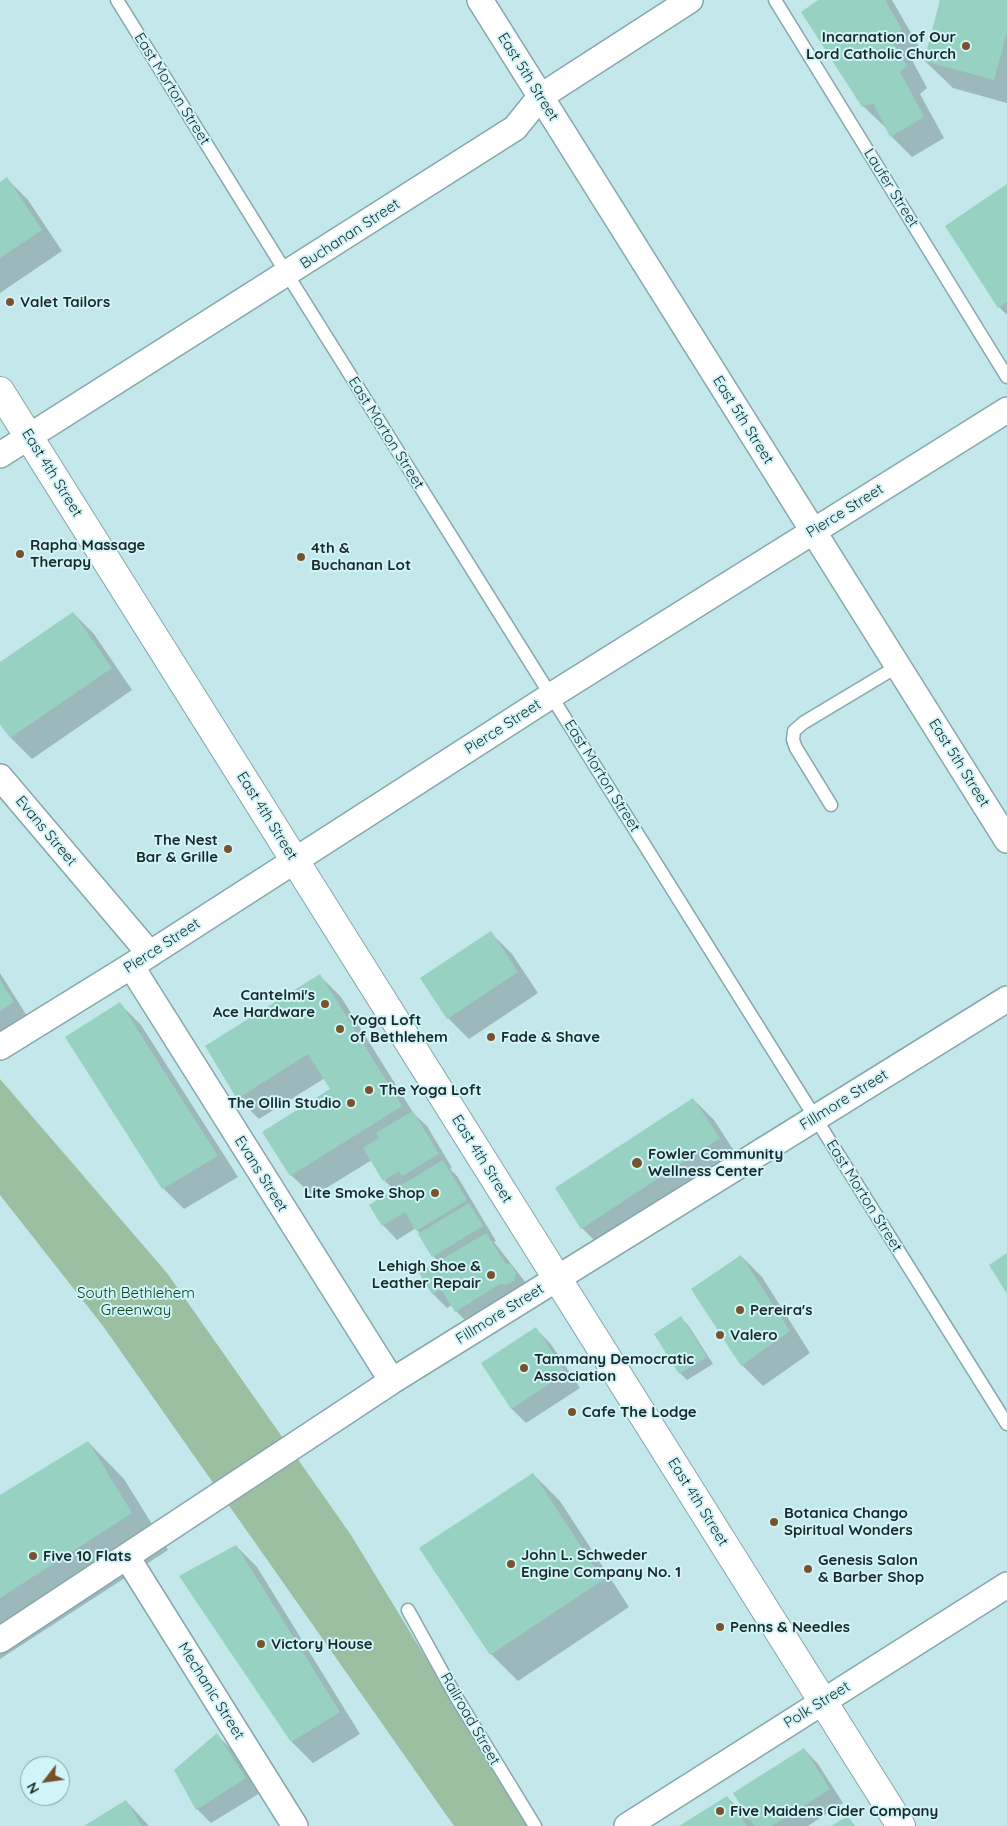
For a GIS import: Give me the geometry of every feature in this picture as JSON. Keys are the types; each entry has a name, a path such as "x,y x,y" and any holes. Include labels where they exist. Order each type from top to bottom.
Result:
{"main road":[{"name":"East 4th Street","path":"0,391 901,1826"}],"street":[{"name":"East 5th Street","path":"480,0 1007,840"},
{"name":"Buchanan Street","path":"0,455 515,128 540,97 690,0"},
{"name":"Pierce Street","path":"0,1047 140,960 552,696 1007,410"},
{"name":"Evans Street","path":"0,776 140,960 392,1381"},
{"name":"Fillmore Street","path":"0,1640 392,1381 1007,999"},
{"name":"Mechanic Street","path":"127,1557 295,1826"},
{"name":"Polk Street","path":"627,1826 1007,1585"}],"lane":[{"name":"East Morton Street","path":"117,0 1007,1424"},
{"name":"Laufer Street","path":"775,0 1007,377"},
{"path":"831,805 796,748 793,740 794,731 803,723 898,666"},
{"name":"Railroad Street","path":"408,1610 455,1695 535,1826"}],"green space":[{"name":"South Bethlehem Greenway","path":"0,1079 167,1273 351,1535 528,1826 454,1826 103,1326 0,1195"}],"building":[{"path":"818,0 885,0 902,30 892,40 907,66 900,72 924,117 890,137 873,103 862,107 801,12"},
{"name":"Incarnation of Our Lord Catholic Church","path":"940,0 1007,0 1007,32 994,80 924,61"},
{"path":"7,177 42,230 0,258 0,182"},
{"path":"1007,184 1007,302 998,308 945,226"},
{"path":"73,612 112,668 10,738 0,724 0,662"},
{"path":"491,931 518,972 447,1019 420,978"},
{"path":"320,974 402,1106 290,1176 262,1132 330,1089 308,1054 237,1099 205,1046"},
{"path":"0,980 14,1002 0,1011"},
{"path":"120,1002 218,1156 162,1189 65,1037"},
{"name":"Fowler Community Wellness Center","path":"693,1098 720,1138 581,1229 555,1188"},
{"path":"413,1111 439,1154 402,1176 399,1171 383,1181 363,1148 379,1138 376,1133"},
{"path":"443,1160 467,1200 416,1231 405,1212 382,1226 369,1205"},
{"path":"469,1203 483,1226 432,1257 418,1234"},
{"path":"486,1233 505,1263 511,1265 516,1273 514,1281 506,1285 500,1284 455,1312 441,1289 432,1294 419,1273"},
{"path":"1007,1253 1007,1294 989,1265"},
{"name":"Pereira's","path":"741,1255 790,1331 741,1366 691,1289"},
{"path":"681,1316 707,1357 679,1374 654,1334"},
{"name":"Tammany Democratic Association","path":"536,1327 566,1373 511,1409 481,1363"},
{"name":"Five 10 Flats","path":"88,1441 132,1513 0,1598 0,1495"},
{"name":"John L. Schweder Engine Company No. 1","path":"533,1473 603,1580 490,1655 419,1548"},
{"name":"Victory House","path":"236,1545 340,1712 291,1742 179,1576"},
{"path":"217,1733 246,1778 196,1810 174,1770"},
{"path":"804,1748 830,1789 772,1826 754,1826 733,1793"},
{"name":"Five Maidens Cider Company","path":"727,1796 747,1826 679,1826"},
{"path":"126,1800 142,1826 84,1826"},
{"path":"848,1816 855,1826 831,1826"}],"place":[{"name":"Incarnation of Our Lord Catholic Church","path":"966,46"},
{"name":"Valet Tailors","path":"10,302"},
{"name":"Rapha Massage Therapy","path":"20,554"},
{"name":"4th & Buchanan Lot","path":"301,557"},
{"name":"The Nest Bar & Grille","path":"228,849"},
{"name":"Cantelmi's Ace Hardware","path":"325,1004"},
{"name":"Yoga Loft of Bethlehem","path":"340,1029"},
{"name":"Fade & Shave","path":"491,1037"},
{"name":"The Yoga Loft","path":"369,1090"},
{"name":"The Ollin Studio","path":"351,1103"},
{"name":"Fowler Community Wellness Center","path":"637,1163"},
{"name":"Lite Smoke Shop","path":"435,1193"},
{"name":"Lehigh Shoe & Leather Repair","path":"491,1275"},
{"name":"Pereira's","path":"740,1310"},
{"name":"Valero","path":"720,1335"},
{"name":"Tammany Democratic Association","path":"524,1368"},
{"name":"Cafe The Lodge","path":"572,1412"},
{"name":"Botanica Chango Spiritual Wonders","path":"774,1522"},
{"name":"Five 10 Flats","path":"33,1556"},
{"name":"John L. Schweder Engine Company No. 1","path":"511,1564"},
{"name":"Genesis Salon & Barber Shop","path":"808,1569"},
{"name":"Penns & Needles","path":"720,1627"},
{"name":"Victory House","path":"261,1644"},
{"name":"Five Maidens Cider Company","path":"720,1811"}]}
